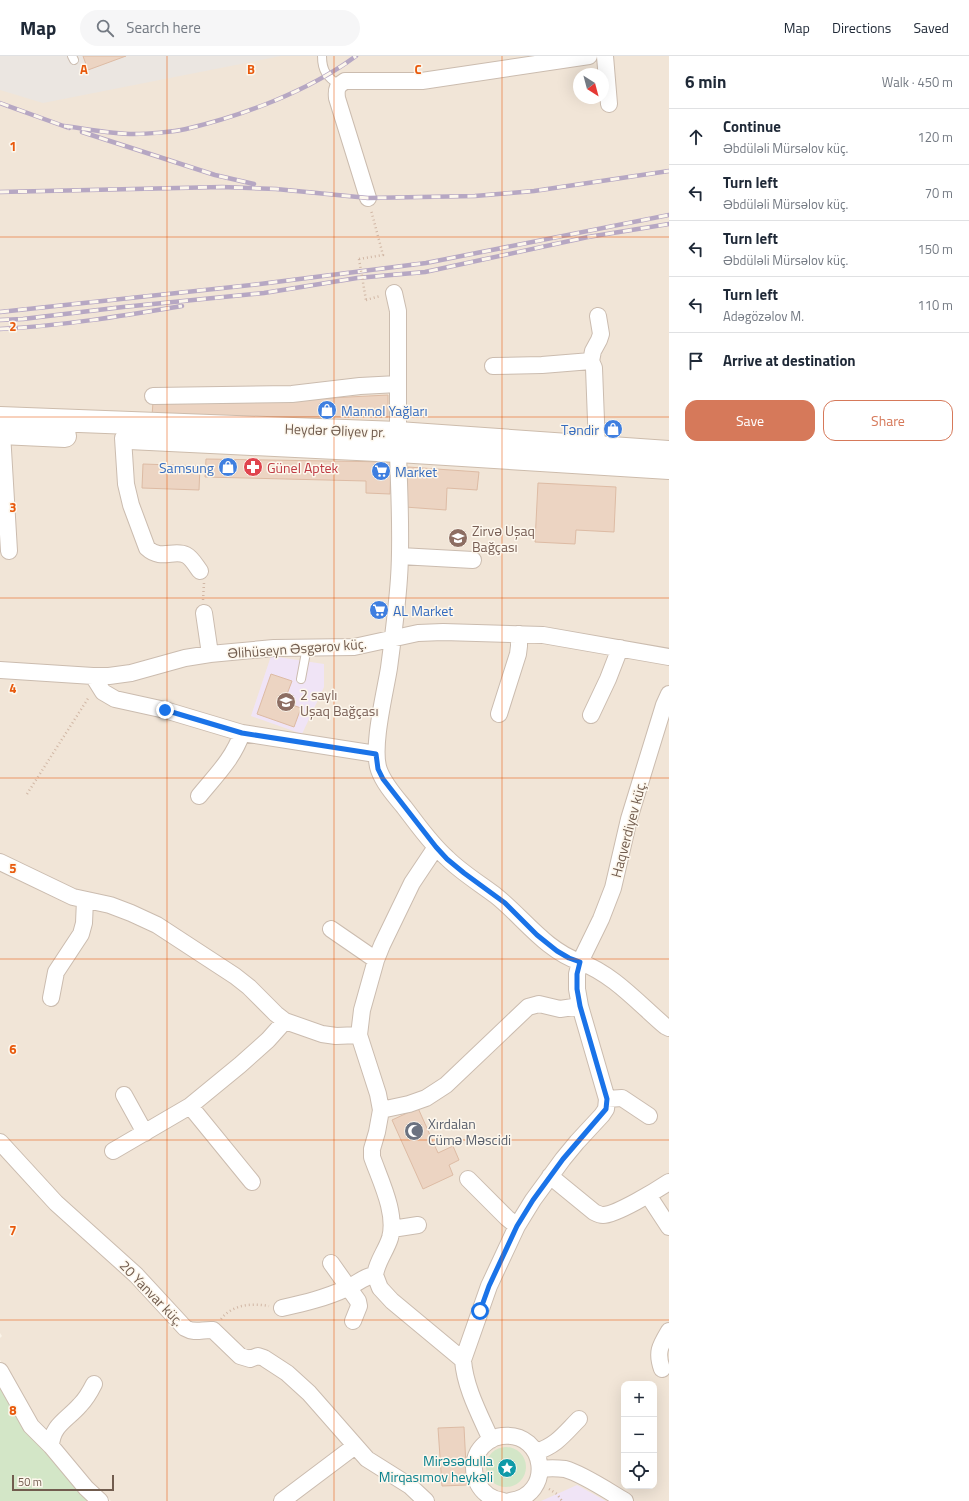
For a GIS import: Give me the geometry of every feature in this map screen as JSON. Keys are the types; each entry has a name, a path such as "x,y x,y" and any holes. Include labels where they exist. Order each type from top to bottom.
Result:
{"main road":[{"name":"Heydər Əliyev pr.","path":"1,428 398,442 597,447 669,452"},
{"name":"Heydər Əliyev pr.","path":"1,428 123,438 398,442 669,468"}],"street":[{"path":"368,198 337,98 336,89 339,84 345,81 422,81 589,56"},
{"path":"605,56 606,68"},
{"path":"394,293 398,312 400,556 393,638 378,728 376,754 378,769 383,779 436,847 464,873 505,903 537,935 557,951 569,958 599,970 611,978 669,1028"},
{"path":"597,447 594,368 591,361 593,351 601,334 598,316"},
{"path":"493,366 542,365 591,361"},
{"path":"153,396 292,394 360,386 398,384"},
{"path":"1,428 9,551"},
{"path":"123,438 126,484 131,505 147,548 152,552 160,554 185,554 190,557 200,571"},
{"path":"400,556 473,560"},
{"path":"204,613 210,654"},
{"name":"Əlihüseyn Əsgərov küç.","path":"0,670 95,681 109,676 185,658 210,654 253,649 354,647 418,633 443,632 519,634 557,637 669,657"},
{"path":"499,714 518,654 519,634"},
{"path":"591,716 620,648"},
{"path":"95,681 103,692 115,699 165,710 242,733 376,754"},
{"name":"Haqverdiyev küç.","path":"607,1099 580,1006 577,989 577,974 580,962 609,900 629,818 664,705 669,694"},
{"path":"199,796 231,758 237,748 242,733"},
{"path":"436,847 412,883 376,960 362,1010 359,1035 378,1094 381,1110 372,1149 372,1157 389,1205 392,1229 384,1254 378,1263 375,1275 380,1288 392,1301 463,1360"},
{"path":"0,862 66,894 85,900 110,905 157,925 235,976 249,987 276,1014 286,1021 322,1034 336,1036 359,1035"},
{"path":"51,998 56,972 81,934 84,923 85,900"},
{"path":"331,929 376,960"},
{"path":"381,1110 409,1104 426,1098 446,1085 528,1007 539,1004 560,1008 580,1006"},
{"path":"113,1151 190,1106 246,1060 286,1021"},
{"path":"124,1094 145,1133"},
{"path":"491,1440 468,1386 463,1360 489,1286 517,1226 550,1176 577,1142 602,1115 606,1109 607,1099 622,1098 648,1116"},
{"path":"190,1106 252,1182"},
{"name":"20 Yanvar küç.","path":"0,1142 56,1203 136,1275 185,1328 190,1331 199,1332 213,1330"},
{"path":"550,1176 594,1212 602,1215 610,1214 648,1195 669,1182"},
{"path":"468,1179 517,1226"},
{"path":"648,1195 669,1227"},
{"path":"392,1229 418,1225"},
{"path":"331,1263 356,1297 358,1306 353,1321"},
{"path":"282,1308 315,1301 349,1288 369,1276 375,1275"},
{"path":"213,1330 240,1356 250,1359 258,1356 264,1358 287,1373 309,1393 367,1459 410,1486 426,1501"},
{"path":"662,1369 659,1358 659,1350 669,1331"},
{"path":"0,1371 31,1426 86,1488 100,1501"},
{"path":"50,1446 51,1436 56,1429 81,1405 94,1384"},
{"path":"536,1452 548,1448 554,1444 579,1419"},
{"path":"498,1436 516,1436 530,1445 536,1452 539,1460 539,1477 530,1492 523,1497 502,1501 490,1497 478,1496 478,1485 474,1468 478,1452 484,1445 498,1436"},
{"path":"282,1501 355,1446"},
{"path":"540,1469 566,1470 590,1481 625,1501"}],"lane":[{"path":"322,56 322,67 326,75 339,84"},
{"path":"301,679 307,647"}],"path":[{"path":"366,300 359,259 383,255 368,198"},
{"path":"200,571 205,580 204,613"},
{"path":"27,794 87,700 95,681"},
{"path":"213,1330 227,1312 248,1304 262,1304 282,1308"},
{"path":"535,1485 552,1489 562,1501"}],"shaded area":[{"path":"0,56 669,56 669,1501 111,1501 38,1430 0,1360 0,1338 2,1336 0,1333"},
{"path":"0,56 281,56 43,103 0,90"},
{"name":"2 saylı Uşaq Bağçası","path":"271,656 324,664 324,687 302,734 251,716"},
{"path":"577,1485 606,1501 541,1501 557,1494"}],"green space":[{"path":"0,1366 38,1436 92,1501 0,1501"},
{"path":"506,1447 514,1449 520,1453 524,1459 526,1467 524,1475 520,1481 514,1485 506,1487 498,1485 492,1481 488,1475 486,1467 488,1459 492,1453 498,1449"}],"building":[{"path":"83,56 126,56 88,70"},
{"path":"388,395 388,417 152,416 153,402 232,403"},
{"path":"206,459 391,462 390,494 366,493 366,481 205,477"},
{"path":"143,464 200,466 199,490 142,488"},
{"path":"408,467 479,472 477,490 447,488 446,510 405,507"},
{"path":"538,483 616,487 614,532 576,530 575,544 535,542"},
{"path":"271,674 292,681 284,702 301,708 294,727 257,714"},
{"path":"418,1108 438,1153 453,1146 459,1160 449,1165 453,1175 423,1189 392,1120"},
{"path":"464,1427 467,1485 442,1486 438,1428"}],"railway":[{"path":"64,126 134,134 160,133 207,124 274,101 296,91 337,69 356,56"},
{"path":"0,103 69,128"},
{"path":"82,132 215,175 254,184"},
{"path":"0,192 222,187 276,189 368,198 475,196 534,191 669,171"},
{"path":"0,312 260,284 426,263 669,215"},
{"path":"0,320 23,319 123,307 264,293 357,278 425,272 588,237 669,224"},
{"path":"0,329 69,323 182,306"}],"place":[{"name":"Mannol Yağları","path":"327,410"},
{"name":"Təndir","path":"613,429"},
{"name":"Samsung","path":"228,467"},
{"name":"Günel Aptek","path":"253,467"},
{"name":"Market","path":"381,471"},
{"name":"Zirvə Uşaq Bağçası","path":"458,538"},
{"name":"AL Market","path":"379,610"},
{"name":"2 saylı Uşaq Bağçası","path":"286,702"},
{"name":"Xırdalan Cümə Məscidi","path":"414,1131"},
{"name":"Mirəsədulla Mirqasımov heykəli","path":"507,1468"}],"route":[{"path":"165,710 255,736 376,754 378,769 383,779 395,796 447,859 505,903 537,935 557,951 580,962 577,974 577,989 580,1006 607,1099 606,1109 563,1159 533,1200 517,1226 504,1252 480,1311"}]}
